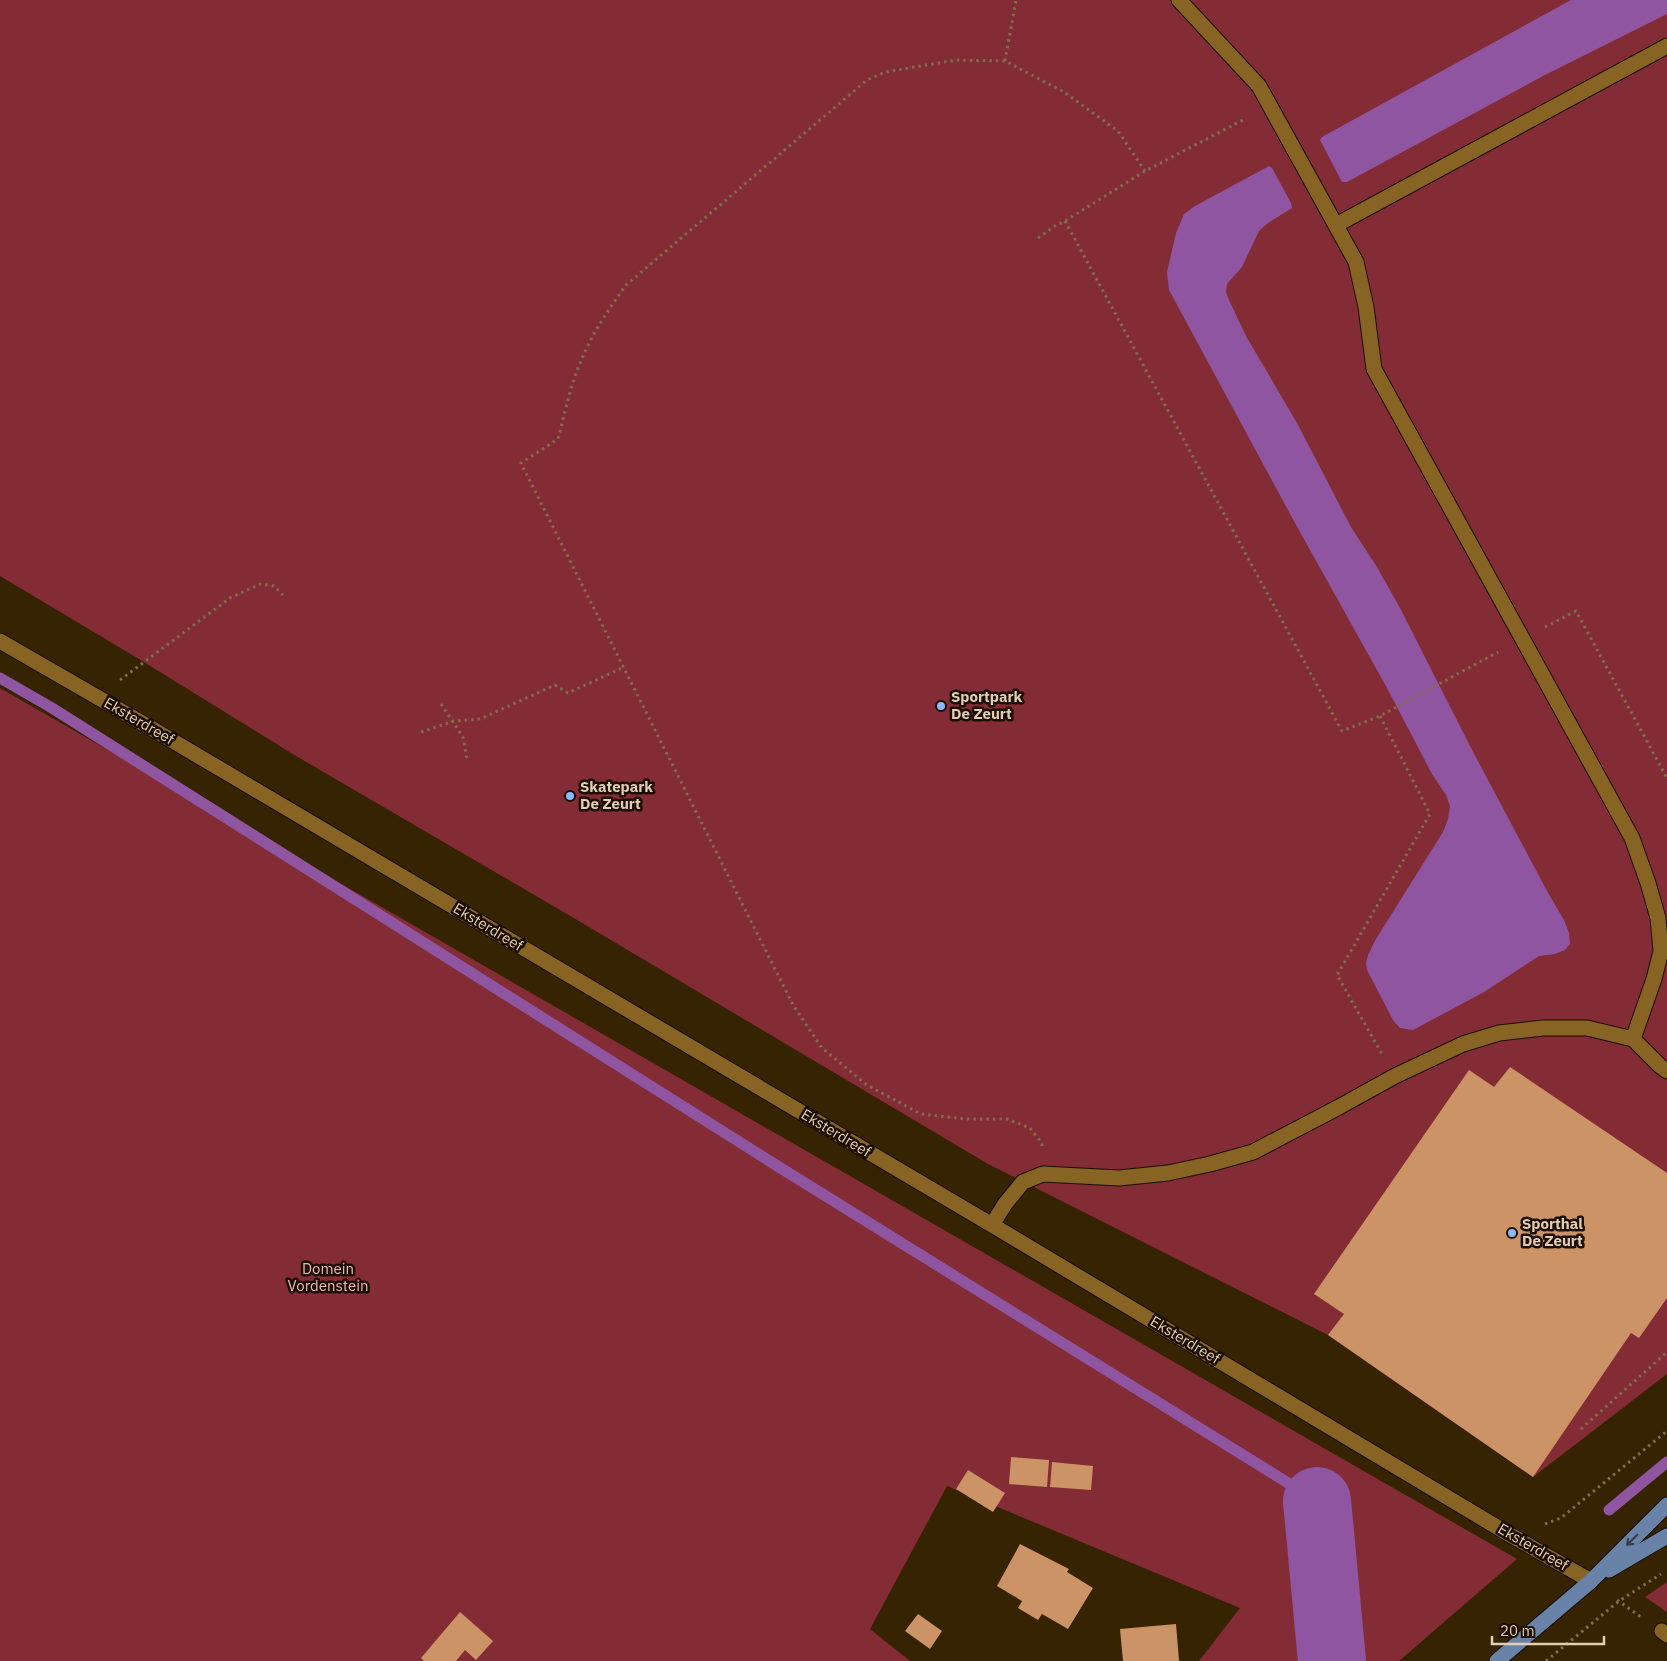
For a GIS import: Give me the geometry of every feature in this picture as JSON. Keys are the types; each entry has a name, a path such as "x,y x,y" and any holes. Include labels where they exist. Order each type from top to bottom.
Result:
{"main road":[{"path":"1497,1661 1591,1580 1667,1505"},
{"path":"1591,1580 1667,1536"}],"street":[{"path":"1179,0 1259,86 1336,224 1356,262 1366,307 1374,369 1632,838 1658,918 1661,951 1654,979 1633,1039"},
{"path":"1336,224 1667,46"},
{"name":"Eksterdreef","path":"0,641 992,1225 1512,1536 1591,1580"},
{"path":"992,1225 1022,1182 1043,1174 1119,1178 1168,1173 1253,1152 1395,1076 1463,1044 1499,1033 1543,1028 1587,1028 1633,1039 1667,1071"}],"path":[{"path":"1004,61 1016,0"},
{"path":"1043,1174 1042,1143 1030,1128 1007,1119 966,1119 921,1114 867,1085 822,1048 793,1004 622,668 521,463 558,439 580,362 597,327 626,285 867,80 885,72 956,60 1004,61 1064,92 1118,132 1145,171"},
{"path":"1038,238 1145,171 1270,107"},
{"path":"1065,221 1342,731 1380,716 1442,681 1576,611 1667,778"},
{"path":"97,697 230,598 260,584 274,586 283,595"},
{"path":"422,732 454,721 480,719 555,685 568,693 622,668"},
{"path":"441,704 464,737 467,759"},
{"path":"1380,716 1430,814 1337,975 1395,1076"},
{"path":"1581,1429 1667,1352"},
{"path":"1512,1536 1561,1518 1667,1431"},
{"path":"1546,1661 1619,1601 1667,1570"},
{"path":"1591,1580 1665,1633"}],"green space":[{"name":"Sportpark De Zeurt","path":"0,0 1667,0 1667,1374 1533,1477 1328,1335 988,1164 567,914 291,753 0,576"},
{"name":"Domein Vordenstein","path":"0,688 1517,1559 1399,1661 1199,1661 1240,1608 947,1486 870,1629 910,1661 0,1661"},
{"path":"1667,1582 1667,1612 1645,1597"}],"shaded area":[{"path":"1571,0 1667,0 1667,14 1543,76 1347,182 1342,182 1320,140 1322,137"},
{"path":"1269,166 1272,168 1292,208 1259,231 1242,267 1227,284 1226,292 1229,300 1246,336 1297,423 1351,527 1377,567 1400,608 1471,748 1564,920 1569,933 1570,944 1565,950 1555,954 1539,956 1484,992 1413,1030 1400,1028 1393,1020 1367,970 1366,963 1376,939 1443,832 1450,806 1446,795 1432,774 1387,688 1169,290 1167,272 1176,233 1184,214 1195,206"}],"building":[{"name":"Sporthal De Zeurt","path":"1510,1067 1667,1173 1667,1298 1639,1338 1631,1333 1533,1477 1328,1335 1344,1314 1314,1294 1469,1070 1494,1087"},
{"path":"1011,1457 1049,1460 1047,1487 1009,1484"},
{"path":"1052,1462 1093,1466 1091,1490 1050,1487"},
{"path":"968,1470 1005,1493 993,1512 956,1489"},
{"path":"1020,1544 1069,1569 1067,1572 1093,1588 1068,1629 1042,1614 1038,1620 1018,1608 1022,1601 997,1586"},
{"path":"460,1612 493,1641 476,1660 465,1650 456,1661 424,1661 421,1658"},
{"path":"918,1614 942,1631 930,1649 905,1631"},
{"path":"1176,1624 1179,1661 1123,1661 1120,1629"}],"waterway":[{"path":"0,678 52,708 771,1162 1317,1501"},
{"path":"1609,1510 1667,1462"},
{"path":"1317,1501 1332,1661"}],"place":[{"name":"Sportpark De Zeurt","path":"941,706"},
{"name":"Skatepark De Zeurt","path":"570,796"},
{"name":"Sporthal De Zeurt","path":"1512,1233"}]}
